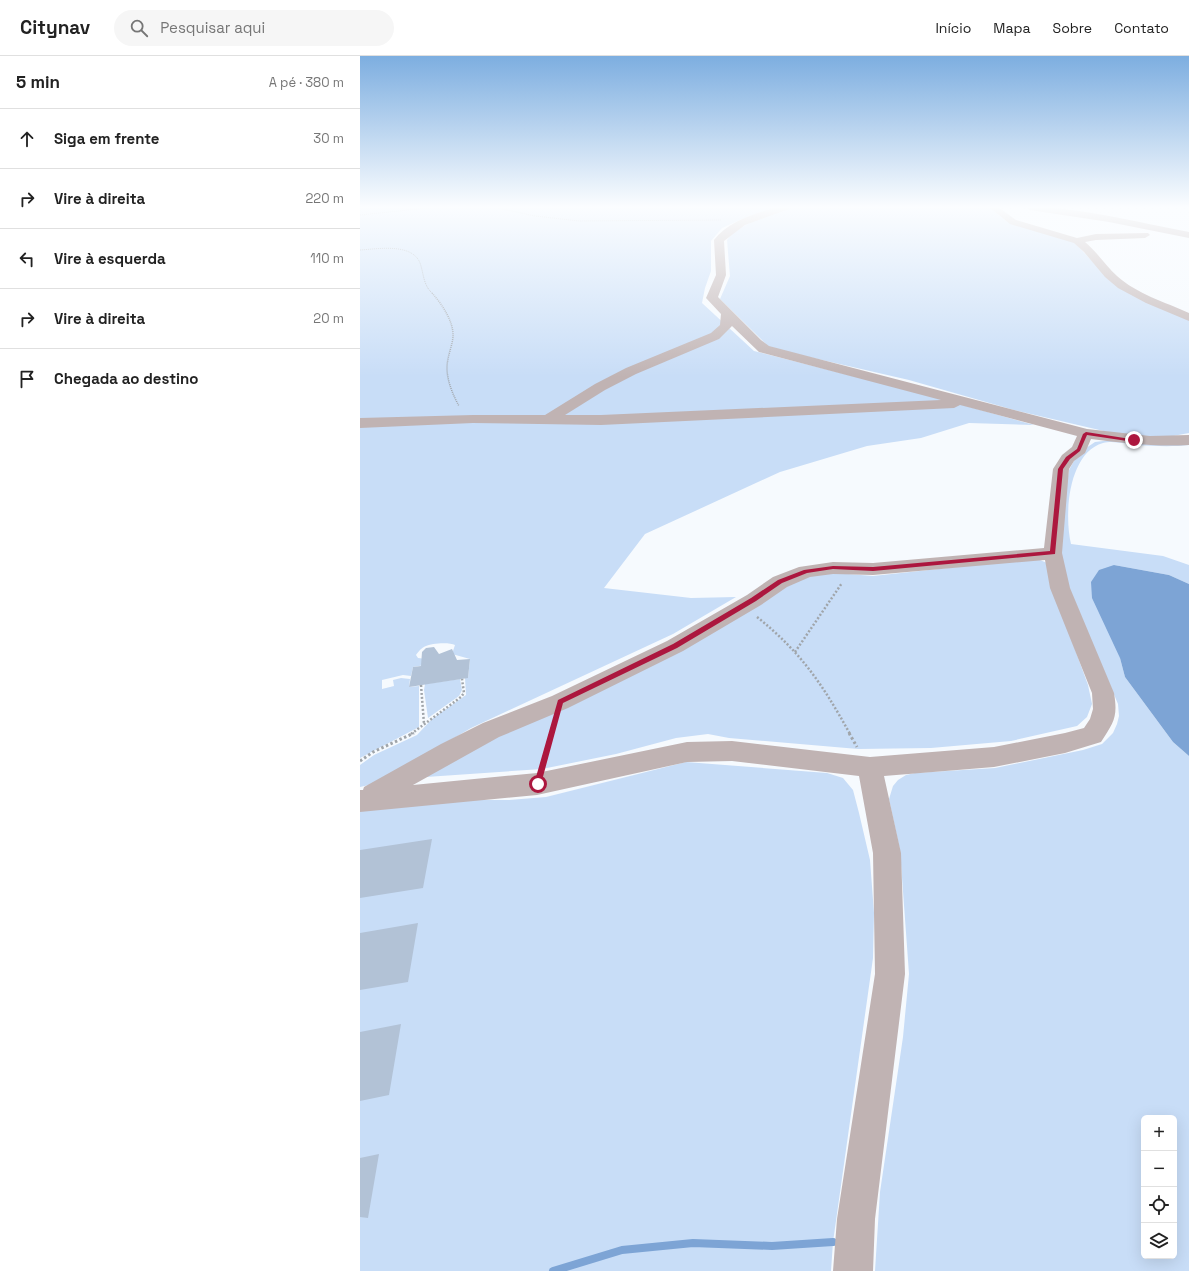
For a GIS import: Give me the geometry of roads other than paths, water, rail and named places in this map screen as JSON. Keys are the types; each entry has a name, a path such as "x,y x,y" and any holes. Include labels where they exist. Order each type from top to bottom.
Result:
{"street":[{"path":"720,264 721,275 712,298 756,343 764,349 918,388 1086,434 1134,440 1189,440"},
{"path":"1100,264 1114,279 1127,289 1189,317"},
{"path":"547,420 600,387 715,336 726,326 727,314"},
{"path":"693,346 713,342 726,342"},
{"path":"741,342 756,343"},
{"path":"360,424 465,419 600,420 962,404 983,407"},
{"path":"363,800 538,784 687,752 732,751 870,767 994,758 1065,743 1092,735 1101,722 1105,709 1103,693 1060,588 1053,553 1061,469 1068,458 1079,450 1086,434"},
{"path":"363,800 450,751 491,730 560,702 675,646 743,606 780,582 806,571 833,568 873,569 1053,553"},
{"path":"853,1271 856,1219 890,974 887,853 870,767"}],"water":[{"path":"1114,565 1169,575 1189,584 1189,756 1173,742 1125,677 1120,658 1092,598 1091,582 1099,570"}],"waterway":[{"path":"553,1271 622,1250 693,1243 772,1246 833,1242"}]}
